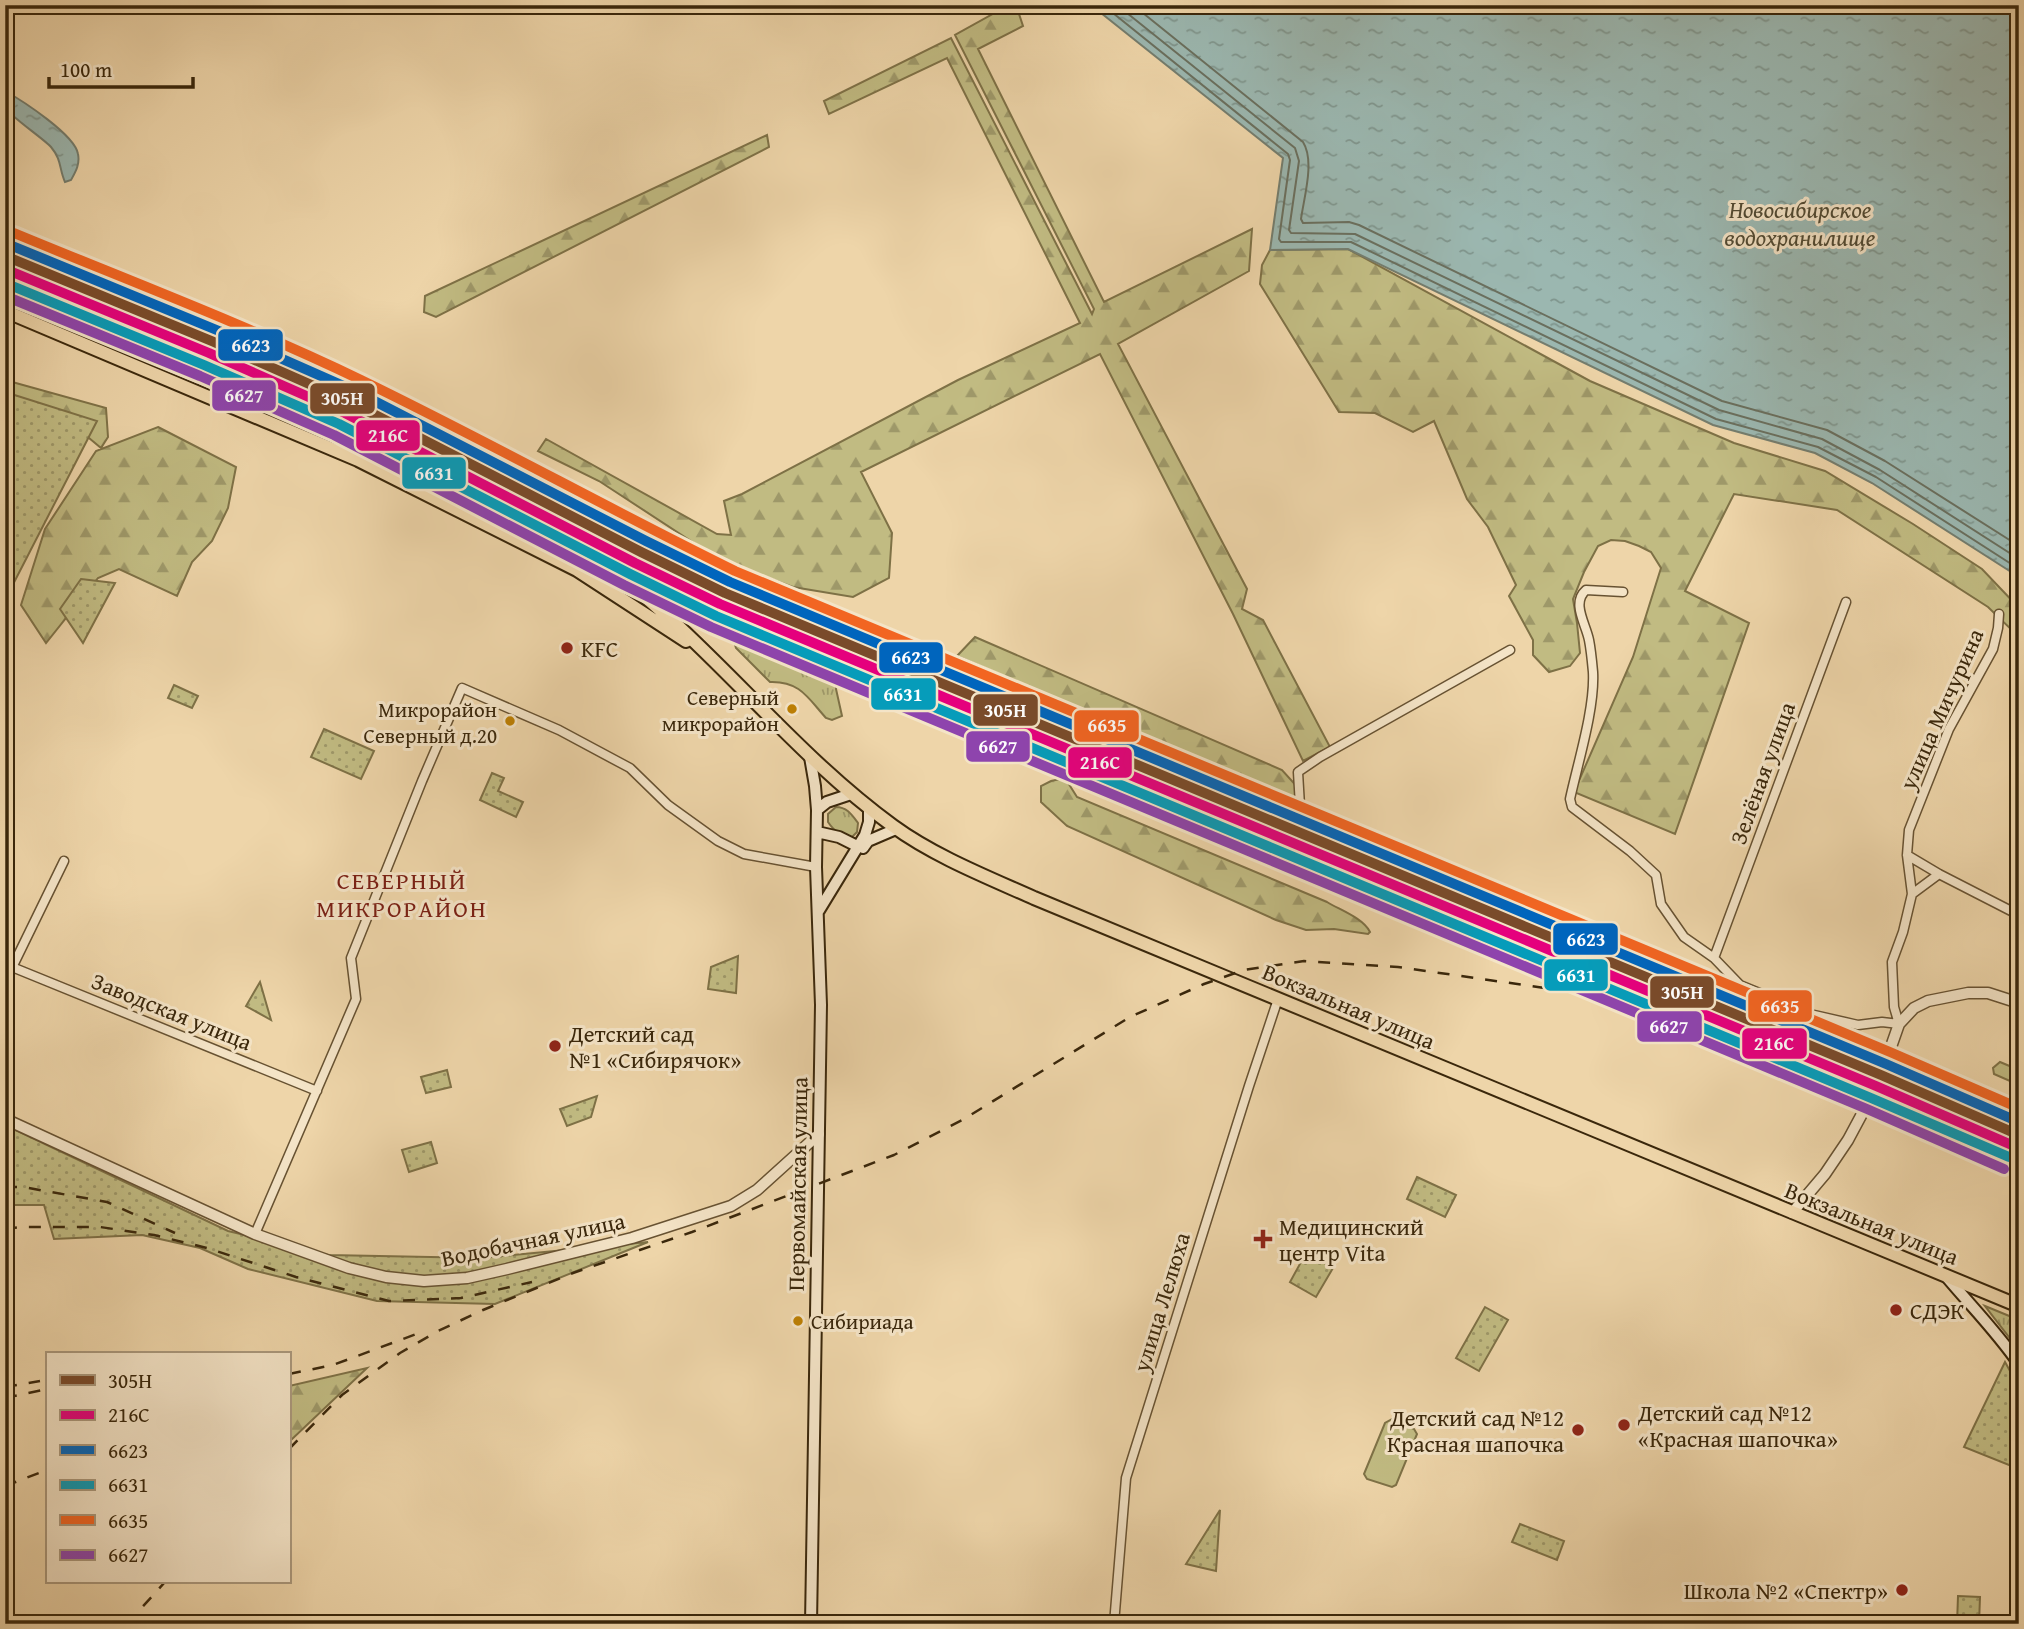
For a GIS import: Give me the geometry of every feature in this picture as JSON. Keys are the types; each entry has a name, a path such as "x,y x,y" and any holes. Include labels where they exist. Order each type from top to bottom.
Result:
{"highway":[{"path":"5,289 358,439 550,531 621,576 654,603 715,661"},
{"path":"5,311 297,433 446,503 577,570 715,661"},
{"name":"Вокзальная улица","path":"715,661 810,757 851,794 896,829 974,872 2019,1306"}],"main road":[{"name":"Первомайская улица","path":"810,757 817,810 816,867 821,1005 810,1624"},
{"path":"817,810 827,802 851,794"},
{"path":"818,912 859,847 869,822 869,808"},
{"path":"845,869 869,841 896,829"},
{"path":"817,832 839,837 859,847"},
{"path":"1945,1276 2019,1364"}],"street":[{"path":"1623,592 1586,590 1580,600 1580,612 1590,642 1593,676 1592,698 1570,799 1572,807 1630,851 1656,875 1661,904 1684,937 1714,958 1740,985"},
{"name":"Зелёная улица","path":"1714,958 1846,602"},
{"name":"улица Мичурина","path":"1899,1024 1894,1007 1892,962 1912,894 1907,855 1909,830 1949,730 1993,649 1999,614"},
{"path":"1510,650 1298,772 1300,806 1662,960 1740,985 1810,1014 1858,1025 1882,1022 1899,1024"},
{"path":"255,1234 356,999 351,958 462,688 559,730 630,768 668,805 718,841 744,854 816,867"},
{"path":"1907,855 2019,915"},
{"path":"5,982 64,861"},
{"path":"1912,894 1939,874"},
{"name":"Заводская улица","path":"12,967 317,1091"},
{"path":"1793,1213 1825,1174 1862,1115 1884,1069 1899,1024 1914,1008 1928,1001 1968,993 1988,993 2019,1003"},
{"name":"улица Лелюха","path":"1114,1624 1126,1478 1278,999"},
{"name":"Водобачная улица","path":"5,1119 255,1234 349,1268 386,1277 424,1281 467,1278 632,1238 731,1206 757,1190 819,1134"}],"green space":[{"path":"1009,5 1016,5 1023,26 978,49 1104,302 1252,229 1249,271 1118,344 1247,589 1242,609 1263,620 1330,747 1303,761 1233,614 1100,354 861,472 892,533 889,578 853,597 793,587 720,560 599,481 538,451 546,439 717,534 731,535 724,501 958,380 1080,323 947,58 829,114 824,101 951,38 1092,314 1094,309 955,35"},
{"path":"767,135 769,147 436,317 424,312 425,296"},
{"path":"1348,249 1590,381 1734,443 1825,471 1982,569 2019,608 2019,637 1988,607 1837,510 1734,494 1685,591 1749,623 1675,834 1574,792 1633,657 1661,568 1651,552 1625,541 1611,540 1598,546 1573,599 1580,653 1570,666 1549,672 1533,655 1533,640 1509,596 1516,585 1488,527 1467,499 1434,421 1413,432 1375,413 1339,412 1260,284 1262,265 1270,250"},
{"path":"5,380 106,408 108,437 101,448 71,423 5,414"},
{"path":"5,392 97,421 5,600"},
{"path":"158,427 236,467 228,508 212,541 192,562 177,596 119,569 98,578 46,643 21,605 45,529 96,451"},
{"path":"81,579 115,583 83,643 60,609"},
{"path":"726,615 777,639 833,660 838,673 836,689 842,716 832,720 826,718 796,688 789,684 770,682 736,648 731,632 719,620"},
{"path":"975,637 1282,770 1301,791 1296,802 957,656"},
{"path":"174,685 198,696 192,708 168,698"},
{"path":"324,729 374,751 361,779 311,757"},
{"path":"492,773 504,778 498,791 523,802 516,817 480,800"},
{"path":"1065,778 1077,797 1327,902 1357,918 1370,932 1306,930 1276,920 1067,826 1041,802 1041,786"},
{"path":"836,807 846,810 858,823 857,832 852,837 838,833 828,822 828,814"},
{"path":"738,956 736,993 708,989 711,967"},
{"path":"260,982 271,1020 246,1006"},
{"path":"2000,1062 2019,1070 2019,1085 1994,1074 1993,1068"},
{"path":"447,1070 451,1087 426,1093 421,1077"},
{"path":"597,1096 591,1117 567,1126 560,1109"},
{"path":"5,1125 228,1231 328,1255 482,1258 648,1242 495,1304 377,1301 248,1269 200,1248 142,1235 54,1239 44,1205 5,1205"},
{"path":"431,1142 437,1163 409,1172 402,1150"},
{"path":"1417,1177 1456,1195 1445,1217 1407,1199"},
{"path":"1306,1253 1333,1268 1316,1297 1290,1282"},
{"path":"1985,1306 2019,1320 2019,1350"},
{"path":"1485,1307 1508,1320 1479,1371 1456,1358"},
{"path":"2005,1362 2019,1387 2019,1469 1964,1447"},
{"path":"367,1368 290,1441 290,1386"},
{"path":"1392,1419 1414,1429 1417,1434 1396,1485 1392,1487 1367,1479 1364,1474 1385,1423"},
{"path":"1220,1510 1216,1571 1186,1564"},
{"path":"1520,1524 1564,1541 1557,1560 1512,1542"},
{"path":"1958,1596 1980,1597 1979,1624 1957,1624"}],"water":[{"name":"Новосибирское водохранилище","path":"1091,5 2019,5 2019,577 1872,483 1815,453 1713,425 1348,249 1270,250 1283,158"},
{"path":"5,91 47,119 75,146 78,161 71,180 65,182 59,160 51,147 7,110"}],"railway":[{"path":"290,1448 342,1395 400,1353 438,1331 573,1273 692,1232 894,1155 964,1119 1130,1017 1204,984 1244,970 1304,961 1398,967 1608,997 1713,1027 1904,1098"},
{"path":"5,1187 23,1187 107,1202 175,1233"},
{"path":"5,1229 100,1227 154,1235 389,1301 461,1298 532,1282"},
{"path":"290,1374 333,1365 419,1333"},
{"path":"5,1387 40,1381"},
{"path":"5,1398 46,1389"},
{"path":"5,1486 46,1470"},
{"path":"127,1624 163,1584"}],"transit line":[{"name":"6635","path":"14,233 319,360 735,571 2019,1108"},
{"name":"6623","path":"10,245 219,331 355,391 730,582 1886,1064 2019,1122"},
{"name":"305Н","path":"5,256 214,342 350,402 725,593 2019,1135"},
{"name":"216С","path":"5,269 209,353 345,413 720,604 2014,1146"},
{"name":"6631","path":"5,283 339,424 716,616 2009,1157"},
{"name":"6627","path":"5,296 200,376 334,435 711,627 1867,1109 2004,1169"}],"place":[{"name":"KFC","path":"567,648"},
{"name":"Северный микрорайон","path":"792,709"},
{"name":"Микрорайон Северный д.20","path":"510,721"},
{"name":"Детский сад №1 «Сибирячок»","path":"555,1046"},
{"name":"Медицинский центр Vita","path":"1263,1239"},
{"name":"СДЭК","path":"1896,1310"},
{"name":"Сибириада","path":"798,1321"},
{"name":"Детский сад №12 «Красная шапочка»","path":"1624,1425"},
{"name":"Детский сад №12 Красная шапочка","path":"1578,1430"},
{"name":"Школа №2 «Спектр»","path":"1902,1590"}],"district":[{"name":"СЕВЕРНЫЙ МИКРОРАЙОН","path":"402,894"}]}
